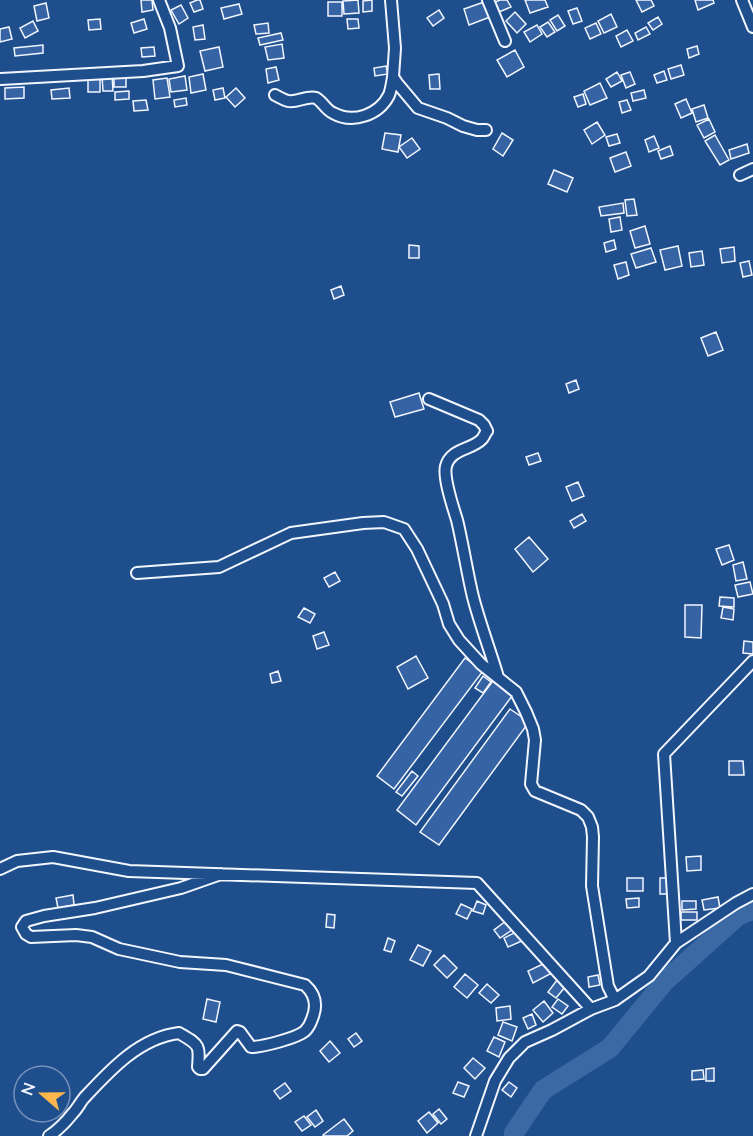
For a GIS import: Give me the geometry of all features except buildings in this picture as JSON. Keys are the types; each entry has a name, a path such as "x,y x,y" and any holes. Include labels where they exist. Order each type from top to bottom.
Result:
{"street":[{"path":"1,79 143,71 178,66 170,28 159,0"},
{"path":"276,95 289,101 311,97 317,99 331,113 341,117 363,117 375,112 389,96 393,77 395,48 391,0"},
{"path":"488,0 505,41"},
{"path":"742,0 753,27"},
{"path":"393,77 418,108 463,126 486,130"},
{"path":"740,175 753,169"},
{"path":"429,399 479,420 487,431 482,439 456,453 446,466 446,471 448,489 474,599 499,677"},
{"path":"137,573 219,567 291,533 384,522 404,529 421,558 443,604 449,624 459,640 481,664 516,692 533,729 535,740 531,784 535,791 581,810 588,818 592,827 592,886 608,986 615,1000"},
{"path":"676,944 664,754 753,661"},
{"path":"0,869 17,861 53,857 129,871 477,884 591,1009"},
{"path":"49,1136 73,1114 104,1076 140,1047 150,1042 179,1033 198,1045 200,1052 198,1066 203,1069 237,1031 251,1047 258,1047 305,1031 316,1008 311,991 305,985 226,965 169,960 119,948 92,937 76,935 31,937 22,927 26,921 44,916 95,908 181,888 221,874"},
{"path":"476,1136 495,1082 509,1058 525,1042 591,1009 615,1000 649,976 676,944 753,894"}],"waterway":[{"path":"514,1136 543,1090 610,1048 665,981 739,915 753,910"}]}
